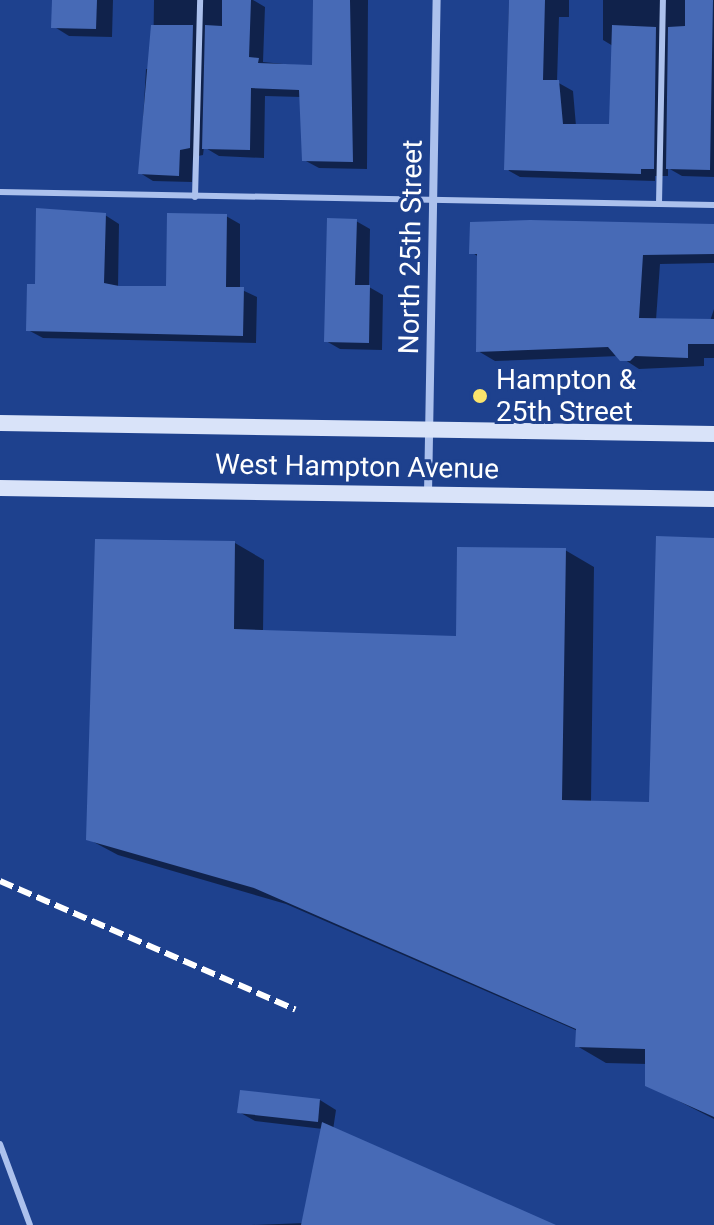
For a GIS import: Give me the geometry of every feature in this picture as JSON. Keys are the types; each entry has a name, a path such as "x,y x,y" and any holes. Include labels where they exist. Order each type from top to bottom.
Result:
{"main road":[{"name":"West Hampton Avenue","path":"0,423 714,434"},
{"name":"West Hampton Avenue","path":"0,488 714,499"}],"street":[{"name":"North 25th Street","path":"428,494 437,0"}],"lane":[{"path":"195,197 200,0"},
{"path":"659,204 663,0"},
{"path":"0,192 433,203 714,205"},
{"path":"0,1144 30,1225"}],"building":[{"path":"52,0 97,0 96,29 51,28"},
{"path":"222,0 251,0 249,57 259,58 258,63 312,65 313,0 350,0 353,162 302,161 299,90 251,88 250,150 202,149 205,25 222,26"},
{"path":"509,0 545,0 543,80 559,80 563,124 609,124 612,25 656,27 654,169 641,169 641,174 504,170"},
{"path":"685,0 713,0 710,170 666,169 668,27 685,26"},
{"path":"151,25 193,25 190,148 180,150 179,176 138,174"},
{"path":"36,208 106,213 104,283 119,286 166,286 167,213 227,214 226,287 244,287 243,336 26,331 27,284 35,284"},
{"path":"327,218 357,219 355,285 370,285 369,343 324,342"},
{"path":"530,220 714,224 714,254 643,255 639,318 714,319 714,344 688,344 688,358 635,356 630,361 620,361 608,347 476,352 477,254 469,254 470,222"},
{"path":"656,536 714,538 714,1117 645,1086 645,1049 575,1047 576,1029 254,888 86,840 95,539 235,541 234,629 456,636 457,547 566,548 562,800 649,802"},
{"path":"240,1090 320,1099 318,1122 237,1113"},
{"path":"322,1122 556,1225 301,1225"}],"railway":[{"path":"0,881 295,1009"}],"place":[{"name":"Hampton & 25th Street","path":"480,396"}]}
